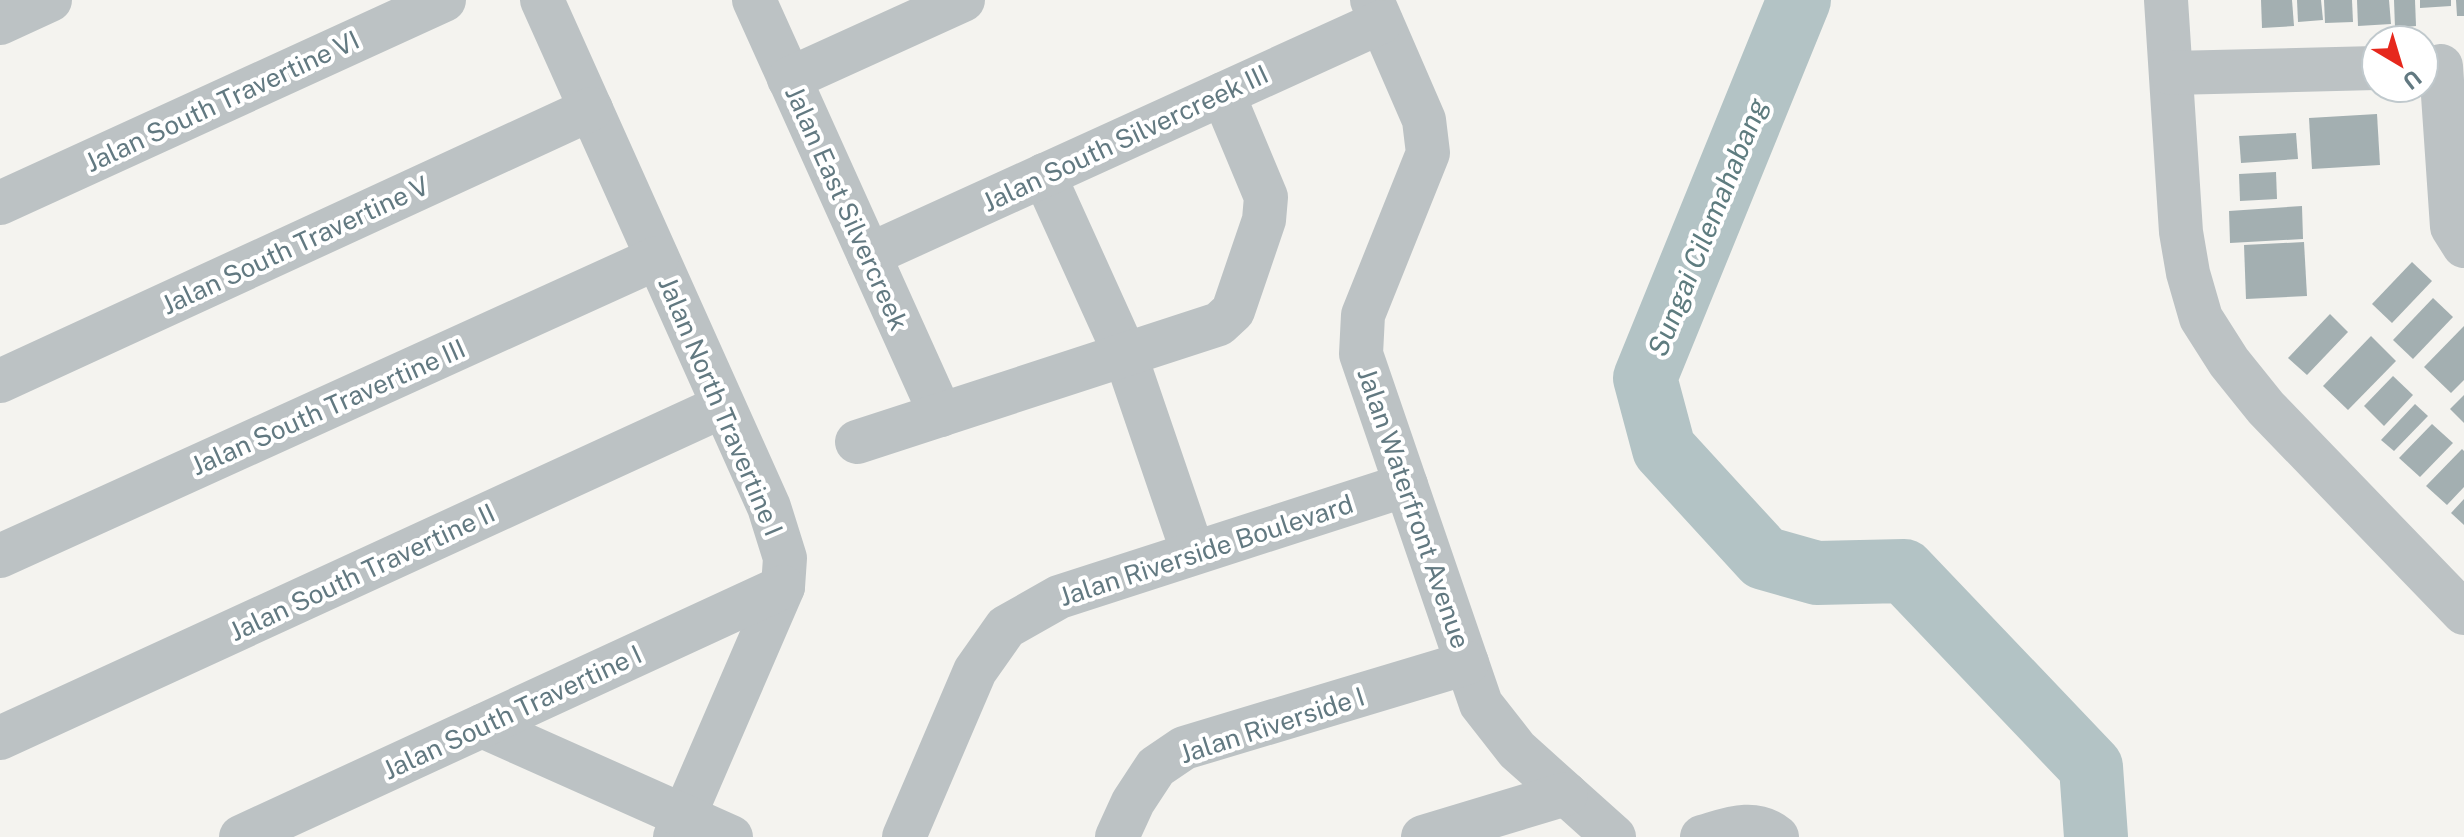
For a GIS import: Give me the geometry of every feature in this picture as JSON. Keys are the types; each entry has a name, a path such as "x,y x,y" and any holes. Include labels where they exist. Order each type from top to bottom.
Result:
{"street":[{"path":"0,23 50,0"},
{"name":"Jalan South Travertine VI","path":"0,203 444,0"},
{"name":"Jalan North Travertine I","path":"542,0 769,507 785,558 783,587 680,826"},
{"name":"Jalan East Silvercreek","path":"754,0 941,415"},
{"path":"789,79 963,0"},
{"path":"2166,0 2181,232 2188,273 2201,318 2229,362 2266,408 2464,613"},
{"name":"Jalan South Silvercreek III","path":"869,255 1223,94 1377,11"},
{"name":"Jalan Waterfront Avenue","path":"1377,11 1424,120 1428,153 1363,315 1361,354 1481,704 1517,750 1614,837"},
{"path":"2443,66 2452,227 2464,246"},
{"path":"2171,73 2360,68"},
{"path":"857,442 1219,324 1233,311 1264,220 1266,197 1223,94"},
{"name":"Jalan South Travertine V","path":"0,381 591,109"},
{"path":"1044,175 1125,354 1193,553"},
{"name":"Jalan South Travertine III","path":"0,556 657,258"},
{"name":"Jalan South Travertine II","path":"0,738 723,406"},
{"name":"Jalan Riverside Boulevard","path":"904,837 975,671 1006,627 1059,597 1406,485"},
{"name":"Jalan South Travertine I","path":"242,837 783,587"},
{"name":"Jalan Riverside I","path":"1117,837 1133,802 1156,767 1184,748 1467,663"},
{"path":"482,726 680,826 731,837"},
{"path":"1423,837 1566,794"},
{"path":"1702,837 1744,826 1768,829 1777,837"}],"building":[{"path":"2261,0 2292,0 2294,26 2262,28"},
{"path":"2297,0 2321,0 2323,20 2298,22"},
{"path":"2324,0 2352,0 2353,22 2325,23"},
{"path":"2357,0 2389,0 2391,24 2358,26"},
{"path":"2394,0 2415,0 2416,24 2395,24"},
{"path":"2420,0 2451,0 2451,6 2420,8"},
{"path":"2456,0 2464,0 2464,16 2457,16"},
{"path":"2377,114 2380,165 2312,169 2309,118"},
{"path":"2296,133 2298,159 2241,163 2239,136"},
{"path":"2276,172 2277,199 2240,201 2239,174"},
{"path":"2302,206 2303,239 2230,243 2229,211"},
{"path":"2304,242 2307,296 2246,299 2244,245"},
{"path":"2412,262 2432,281 2392,323 2372,304"},
{"path":"2433,298 2453,317 2413,359 2393,340"},
{"path":"2330,314 2348,332 2307,375 2288,358"},
{"path":"2464,326 2464,380 2451,393 2424,367"},
{"path":"2371,336 2396,361 2348,410 2323,386"},
{"path":"2393,376 2413,395 2384,426 2364,406"},
{"path":"2464,395 2464,423 2450,409"},
{"path":"2415,404 2428,416 2394,451 2381,440"},
{"path":"2432,424 2453,443 2420,477 2399,458"},
{"path":"2462,449 2464,487 2447,505 2426,486"},
{"path":"2464,499 2464,525 2451,513"}],"waterway":[{"name":"Sungai Cilemahabang","path":"1799,0 1645,378 1664,449 1764,558 1817,573 1904,571 2091,767 2096,837"}]}
